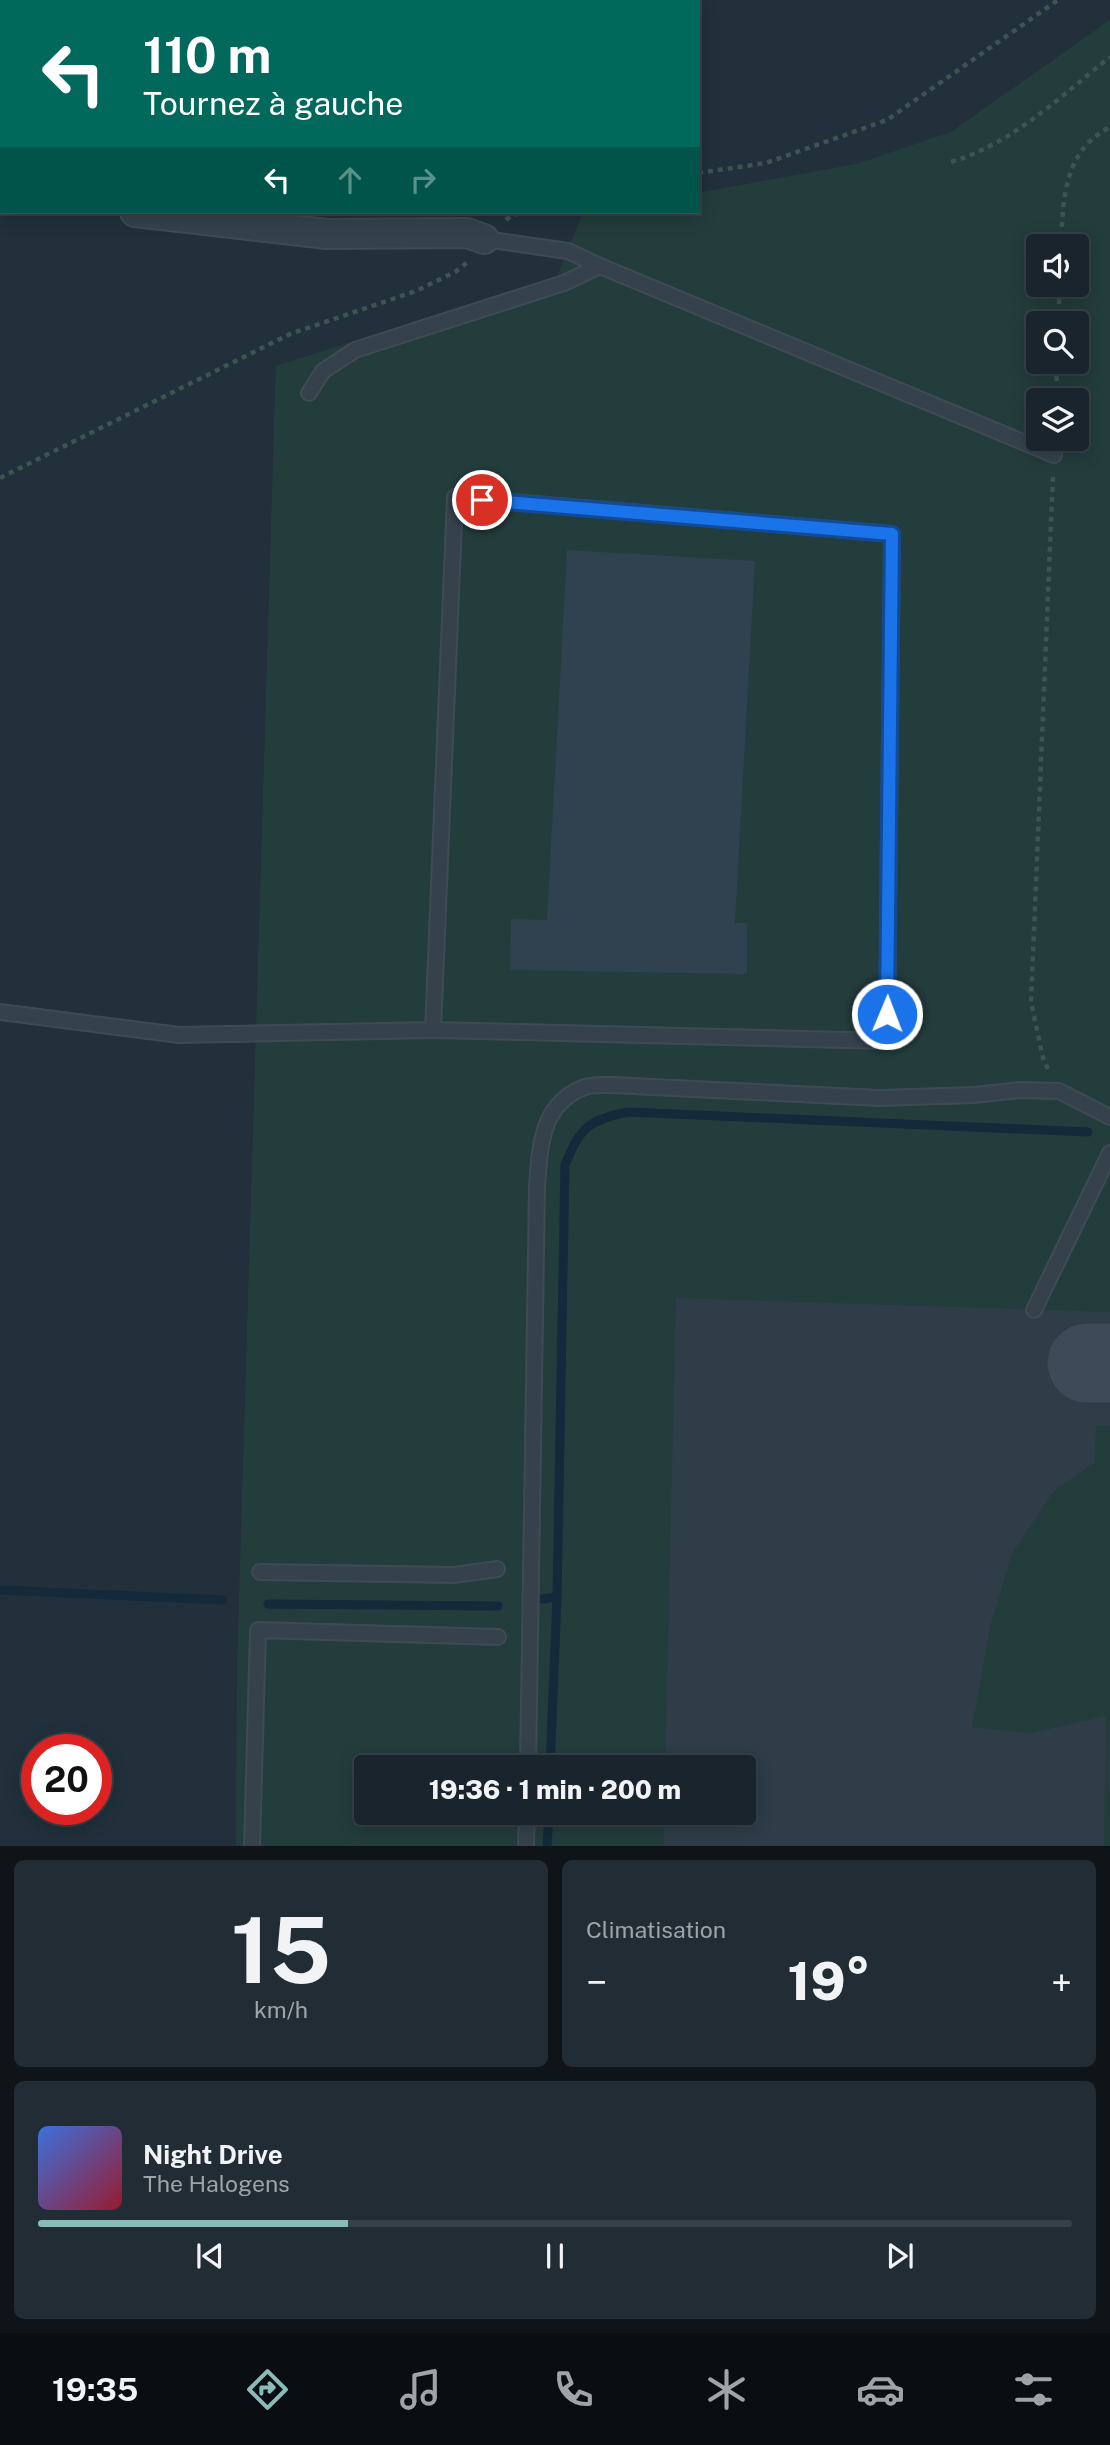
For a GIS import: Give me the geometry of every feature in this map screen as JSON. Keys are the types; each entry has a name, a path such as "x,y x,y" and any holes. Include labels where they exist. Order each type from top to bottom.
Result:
{"street":[{"path":"152,214 327,234 467,233 478,249"}],"lane":[{"path":"478,249 568,251 1054,455"},
{"path":"309,393 323,371 355,350 564,283 600,265"},
{"path":"0,1012 179,1035 433,1030 887,1041 892,534 455,498 433,1030"},
{"path":"528,1755 537,1188 543,1130 566,1097 587,1086 612,1085 880,1098 974,1096 1020,1090 1059,1091 1110,1117"},
{"path":"1034,1310 1110,1153"},
{"path":"260,1572 454,1574 497,1569"},
{"path":"252,1846 258,1630 498,1637"},
{"path":"526,1846 527,1825"}],"path":[{"path":"700,173 766,163 887,120 1058,0"},
{"path":"951,162 975,155 1011,135 1110,57"},
{"path":"1062,234 1063,202 1074,160 1093,136 1110,127"},
{"path":"0,478 290,334 416,291 455,272 478,249"},
{"path":"1054,455 1031,1002 1043,1059 1059,1091"}],"shaded area":[{"path":"1110,20 1110,1846 236,1846 237,1674 276,366 557,277 582,215 700,214 700,193 857,164 951,132"}],"green space":[{"path":"1110,20 1110,1312 676,1298 665,1755 354,1755 354,1825 664,1825 664,1846 236,1846 237,1674 276,366 557,277 582,215 700,214 700,193 857,164 951,132"},
{"path":"1096,1426 1110,1426 1110,1846 1104,1846 1106,1716 1031,1733 972,1727 991,1623 1012,1554 1054,1491 1095,1462"}],"building":[{"path":"567,550 755,561 735,923 747,923 747,974 510,970 511,919 547,920"}],"waterway":[{"path":"551,1755 557,1597 565,1165 581,1134 603,1118 628,1112 1088,1132"},
{"path":"0,1590 222,1600"},
{"path":"542,1599 557,1597"},
{"path":"268,1604 498,1606"},
{"path":"547,1846 548,1825"}],"taxiway":[{"path":"1087,1363 1110,1363"}],"route":[{"path":"482,500 892,534 887,1014"}]}
